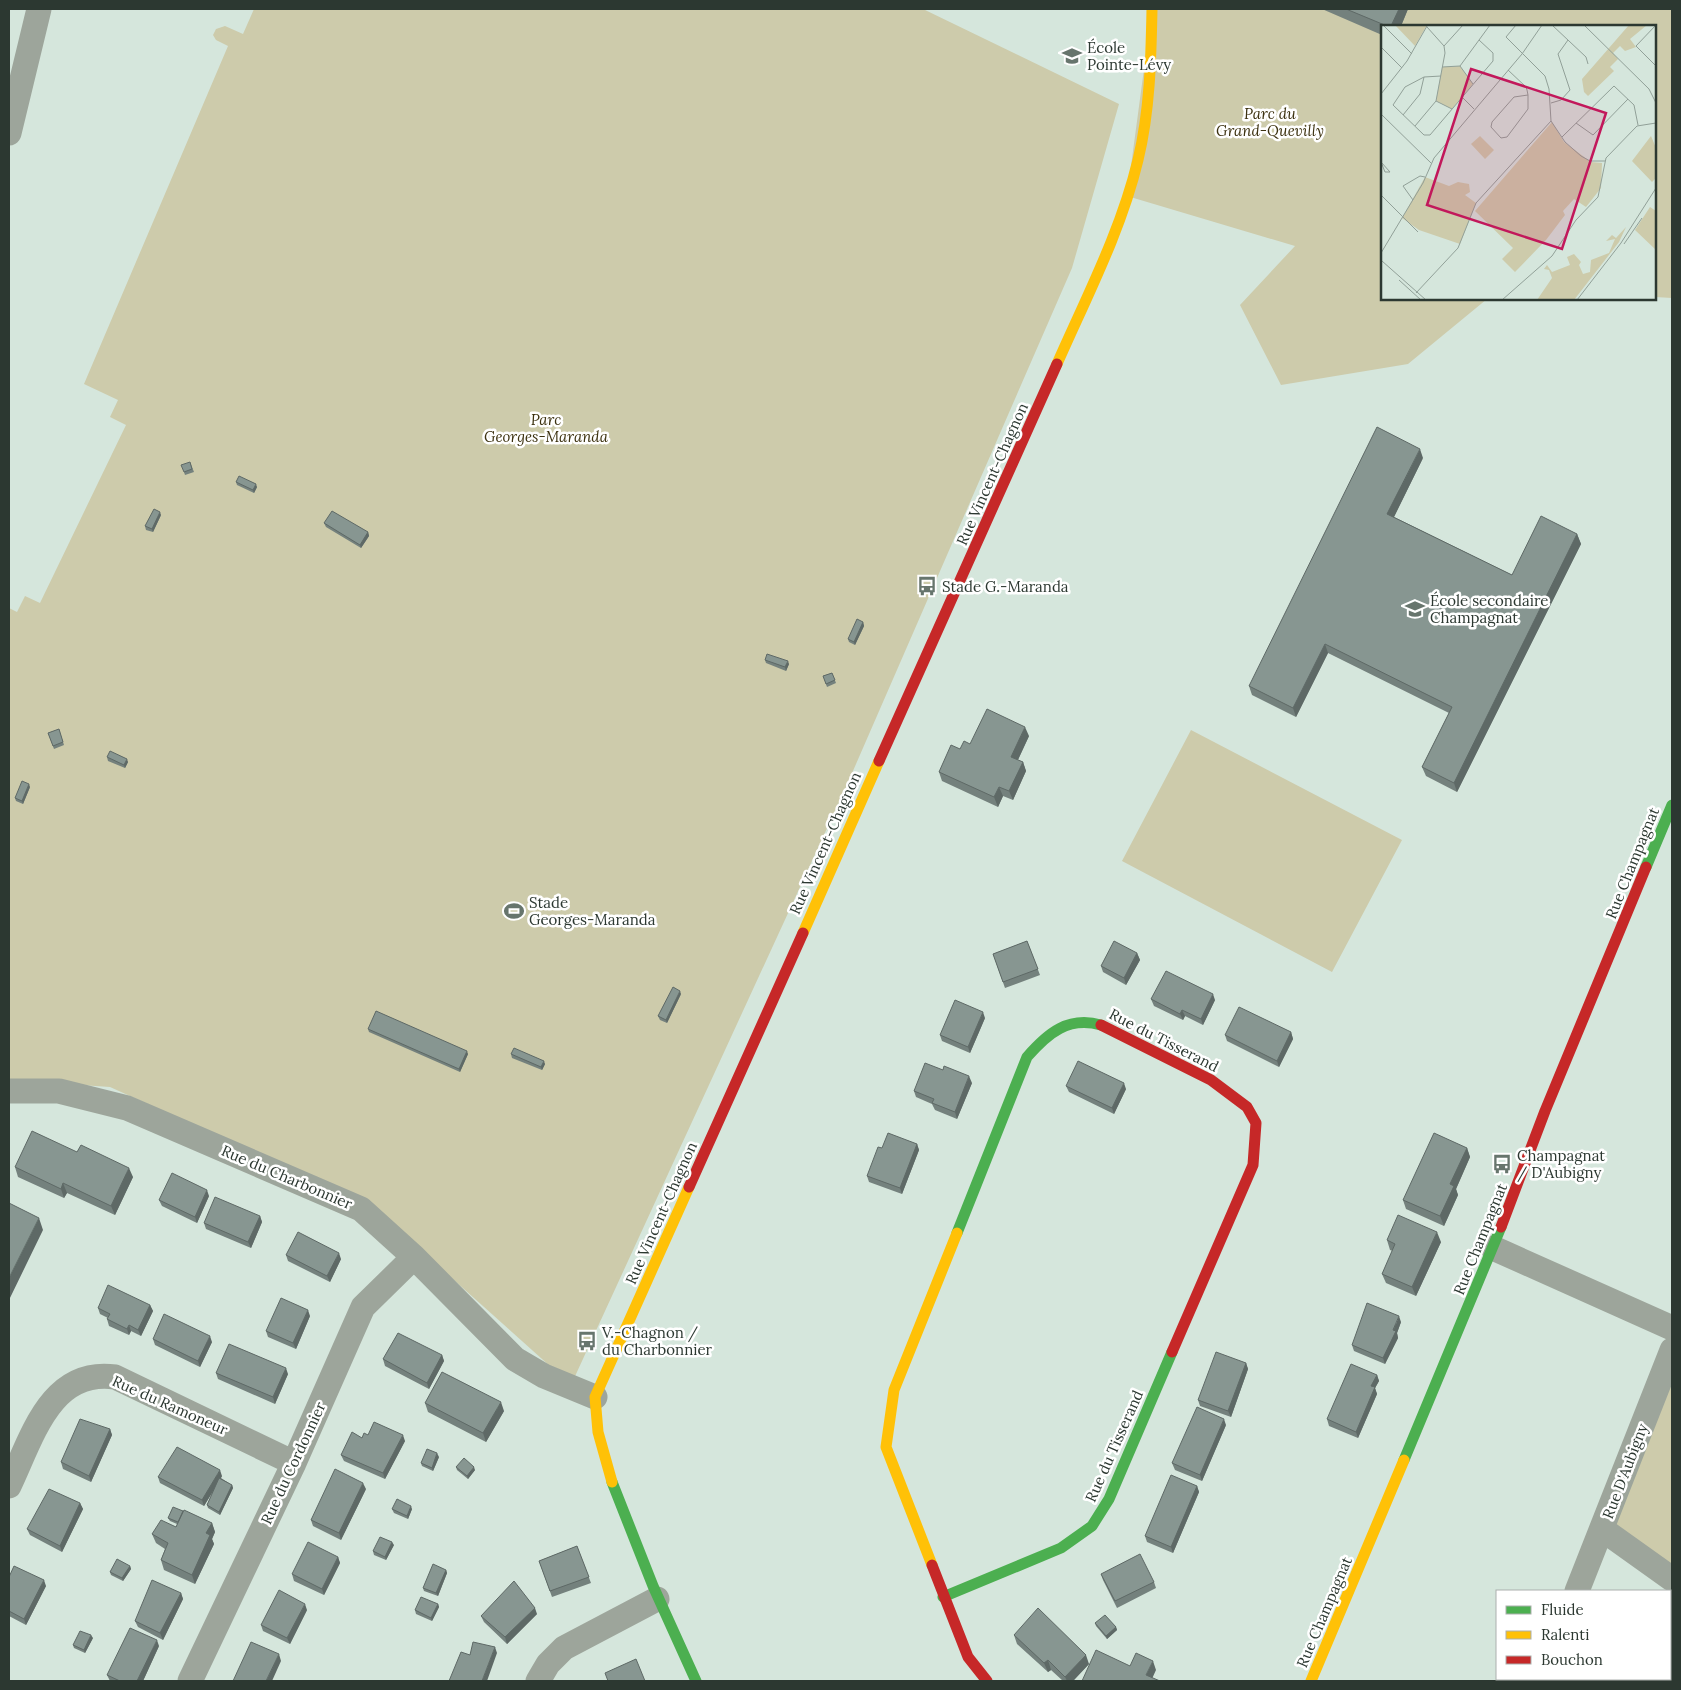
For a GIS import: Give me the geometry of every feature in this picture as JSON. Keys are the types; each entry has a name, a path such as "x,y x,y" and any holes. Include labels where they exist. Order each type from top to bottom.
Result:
{"street":[{"path":"9,133 39,9"},
{"name":"Rue Vincent-Chagnon","path":"696,1681 657,1599 599,1444 595,1397 1102,263 1127,196 1142,143 1150,79 1152,9"},
{"name":"Rue Champagnat","path":"1311,1681 1493,1248 1545,1111 1672,805"},
{"name":"Rue du Tisserand","path":"943,1597 1061,1548 1092,1526 1109,1499 1252,1165 1255,1119 1242,1101 1224,1088 1103,1024 1086,1019 1067,1024 1045,1036 1027,1058 894,1390 886,1448 943,1597 968,1657 988,1681"},
{"name":"Rue du Charbonnier","path":"9,1091 59,1091 127,1108 361,1209 414,1257 515,1359 544,1376 595,1397"},
{"path":"1493,1248 1672,1328"},
{"name":"Rue du Cordonnier","path":"190,1681 294,1463 363,1307 414,1257"},
{"name":"Rue D'Aubigny","path":"1577,1590 1672,1350"},
{"name":"Rue du Ramoneur","path":"9,1486 45,1410 62,1391 76,1381 98,1375 115,1377 294,1463"},
{"path":"1602,1530 1672,1579"},
{"path":"538,1681 548,1664 564,1648 657,1599"}],"green space":[{"name":"Parc Georges-Maranda","path":"254,9 923,9 1119,104 1072,268 846,787 571,1385 368,1203 110,1087 9,1080 9,608 17,612 25,596 40,603 126,425 110,417 118,400 84,384 228,46 216,40 213,35 216,29 225,26 243,34"},
{"name":"Parc du Grand-Quevilly","path":"1152,9 1672,9 1672,298 1656,297 1656,25 1381,25 1381,300 1486,300 1408,364 1281,385 1240,305 1295,246 1127,196"},
{"path":"1191,730 1402,840 1332,972 1122,861"},
{"path":"1672,1358 1672,1579 1602,1529"}],"building":[{"path":"1346,9 1399,9 1391,25 1385,25"},
{"path":"1377,427 1420,449 1387,514 1512,575 1541,516 1577,534 1454,783 1422,767 1452,707 1325,644 1293,708 1249,686"},
{"path":"190,462 192,469 184,472 181,465"},
{"path":"239,476 256,484 253,490 236,482"},
{"path":"154,509 160,512 152,529 145,526"},
{"path":"332,511 368,532 360,545 324,523"},
{"path":"857,619 863,622 854,642 848,639"},
{"path":"767,654 788,661 785,667 765,660"},
{"path":"832,673 835,680 826,684 823,676"},
{"path":"987,709 1025,727 1011,757 1023,762 1009,791 999,787 994,797 939,772 951,745 960,749 964,741 970,744"},
{"path":"59,729 63,742 53,746 48,733"},
{"path":"110,751 127,759 124,765 107,757"},
{"path":"22,781 29,784 22,801 15,798"},
{"path":"1027,941 1038,969 1003,982 993,954"},
{"path":"1114,941 1137,953 1124,978 1101,966"},
{"path":"1166,971 1213,994 1201,1019 1182,1010 1180,1014 1151,999"},
{"path":"673,987 680,991 666,1020 658,1016"},
{"path":"955,1000 983,1012 968,1047 940,1035"},
{"path":"1239,1007 1291,1032 1277,1061 1225,1035"},
{"path":"376,1011 467,1051 459,1069 368,1029"},
{"path":"514,1048 544,1061 541,1067 511,1054"},
{"path":"1078,1061 1124,1083 1112,1108 1066,1086"},
{"path":"925,1063 943,1070 944,1066 969,1076 955,1112 932,1103 934,1099 914,1091"},
{"path":"32,1131 77,1152 81,1145 129,1168 111,1206 63,1183 61,1189 15,1167"},
{"path":"888,1133 917,1144 900,1188 867,1176 878,1147 882,1148"},
{"path":"1434,1133 1467,1148 1450,1184 1454,1186 1440,1216 1403,1200"},
{"path":"172,1173 207,1190 195,1217 159,1200"},
{"path":"215,1197 260,1216 248,1242 204,1223"},
{"path":"9,1203 39,1218 9,1278"},
{"path":"1398,1215 1437,1232 1412,1287 1382,1274 1395,1244 1387,1240"},
{"path":"298,1232 339,1253 327,1276 286,1255"},
{"path":"108,1285 150,1305 138,1330 129,1325 127,1329 107,1319 110,1314 98,1308"},
{"path":"281,1298 308,1310 293,1343 266,1331"},
{"path":"1367,1303 1399,1316 1393,1330 1396,1331 1383,1358 1352,1345"},
{"path":"164,1314 210,1336 198,1361 153,1339"},
{"path":"398,1333 442,1355 427,1383 383,1359"},
{"path":"229,1344 286,1368 273,1397 216,1373"},
{"path":"1216,1352 1246,1363 1228,1411 1198,1400"},
{"path":"1351,1364 1377,1375 1371,1386 1375,1387 1356,1432 1327,1419"},
{"path":"442,1372 501,1402 483,1433 425,1403"},
{"path":"1197,1407 1224,1419 1200,1475 1172,1463"},
{"path":"80,1419 110,1429 89,1476 61,1462"},
{"path":"374,1422 403,1435 383,1473 341,1455 352,1432 362,1438 364,1433 368,1435"},
{"path":"177,1447 220,1470 202,1500 158,1477"},
{"path":"427,1449 437,1453 432,1468 421,1463"},
{"path":"464,1458 474,1467 467,1476 456,1467"},
{"path":"335,1469 363,1483 339,1533 311,1520"},
{"path":"1171,1475 1197,1486 1171,1547 1145,1536"},
{"path":"219,1478 232,1485 219,1512 207,1505"},
{"path":"49,1489 80,1503 60,1546 27,1529"},
{"path":"397,1499 411,1506 407,1516 392,1509"},
{"path":"173,1507 183,1511 178,1522 168,1518"},
{"path":"184,1510 212,1523 206,1533 210,1535 192,1575 161,1560 168,1543 152,1534 161,1520 176,1527"},
{"path":"380,1537 392,1542 385,1557 373,1551"},
{"path":"308,1542 338,1557 322,1589 292,1574"},
{"path":"577,1546 589,1577 550,1591 539,1561"},
{"path":"1140,1554 1154,1582 1115,1601 1101,1574"},
{"path":"117,1559 130,1566 122,1578 110,1572"},
{"path":"433,1564 446,1570 436,1593 423,1588"},
{"path":"14,1566 44,1580 24,1619 9,1611 9,1577"},
{"path":"152,1580 181,1593 160,1633 135,1621"},
{"path":"514,1581 535,1608 505,1637 481,1616"},
{"path":"279,1590 305,1604 287,1638 261,1625"},
{"path":"421,1597 438,1604 431,1618 415,1610"},
{"path":"1038,1608 1086,1655 1065,1677 1048,1660 1044,1663 1014,1635"},
{"path":"1105,1615 1116,1627 1106,1636 1095,1623"},
{"path":"130,1628 157,1640 137,1681 120,1681 107,1675"},
{"path":"80,1631 91,1635 84,1650 73,1645"},
{"path":"251,1642 279,1654 266,1681 233,1681"},
{"path":"473,1642 495,1647 482,1681 449,1681 461,1652 470,1655"},
{"path":"1096,1650 1130,1666 1136,1653 1153,1661 1146,1675 1160,1681 1082,1681"},
{"path":"636,1659 645,1681 608,1681 605,1673"}],"traffic: fast":[{"path":"1646,867 1672,805"},
{"path":"957,1233 1027,1057 1051,1034 1069,1025 1078,1023 1101,1025"},
{"path":"1404,1460 1501,1227"},
{"path":"943,1597 1061,1548 1092,1526 1109,1499 1172,1352"},
{"path":"612,1482 653,1586 696,1681"}],"traffic: slow":[{"path":"1057,364 1113,238 1138,160 1147,104 1152,9"},
{"path":"803,933 879,761"},
{"path":"612,1482 598,1432 595,1397 689,1187"},
{"path":"932,1565 886,1447 894,1390 957,1233"},
{"path":"1311,1681 1404,1460"}],"traffic: jam":[{"path":"879,761 1057,364"},
{"path":"1501,1227 1545,1111 1646,867"},
{"path":"689,1187 803,933"},
{"path":"1101,1025 1211,1080 1247,1107 1256,1123 1253,1165 1172,1352"},
{"path":"932,1565 968,1657 987,1681"}],"place":[{"name":"École Pointe-Lévy","path":"1072,56"},
{"name":"Stade G.-Maranda","path":"927,586"},
{"name":"École secondaire Champagnat","path":"1415,609"},
{"name":"Stade Georges-Maranda","path":"514,911"},
{"name":"Champagnat / D'Aubigny","path":"1502,1164"},
{"name":"V.-Chagnon / du Charbonnier","path":"587,1341"}]}
